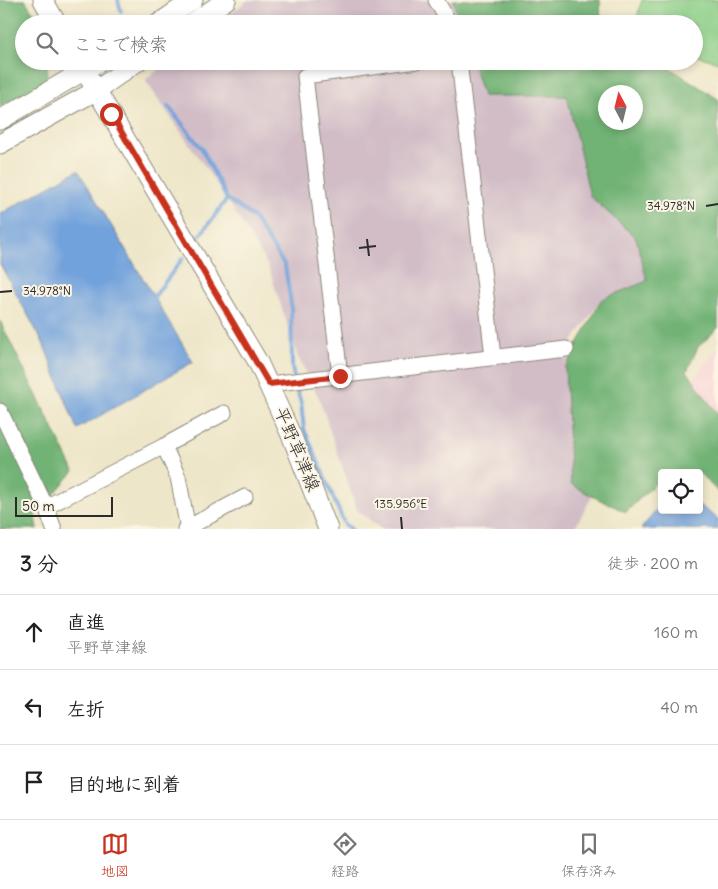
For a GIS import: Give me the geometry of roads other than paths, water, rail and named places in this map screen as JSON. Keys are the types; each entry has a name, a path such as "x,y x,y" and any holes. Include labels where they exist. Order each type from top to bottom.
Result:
{"main road":[{"path":"43,0 52,15"},
{"path":"171,15 193,0"},
{"path":"205,15 226,0"},
{"path":"0,120 79,70"},
{"name":"平野草津線","path":"90,70 96,90 278,383 328,529"},
{"path":"0,144 96,90 125,70"}],"street":[{"path":"436,0 445,15"},
{"path":"340,376 305,76 350,70"},
{"path":"460,70 493,357"},
{"path":"278,383 566,349"},
{"path":"0,410 46,507 54,529"},
{"path":"46,507 164,446 224,412"},
{"path":"164,446 178,477 186,529 244,497"}],"water":[{"path":"78,170 193,362 77,429 43,343 0,264 0,214"},
{"path":"658,508 658,514 703,514 703,508 718,519 718,529 641,529"}],"waterway":[{"path":"118,0 121,11"},
{"path":"168,106 202,149 227,199 253,217 285,266 291,304 292,367 294,377"},
{"path":"198,238 227,199"},
{"path":"154,297 183,258"},
{"path":"295,384 301,403 304,429 345,525 351,529"}]}
